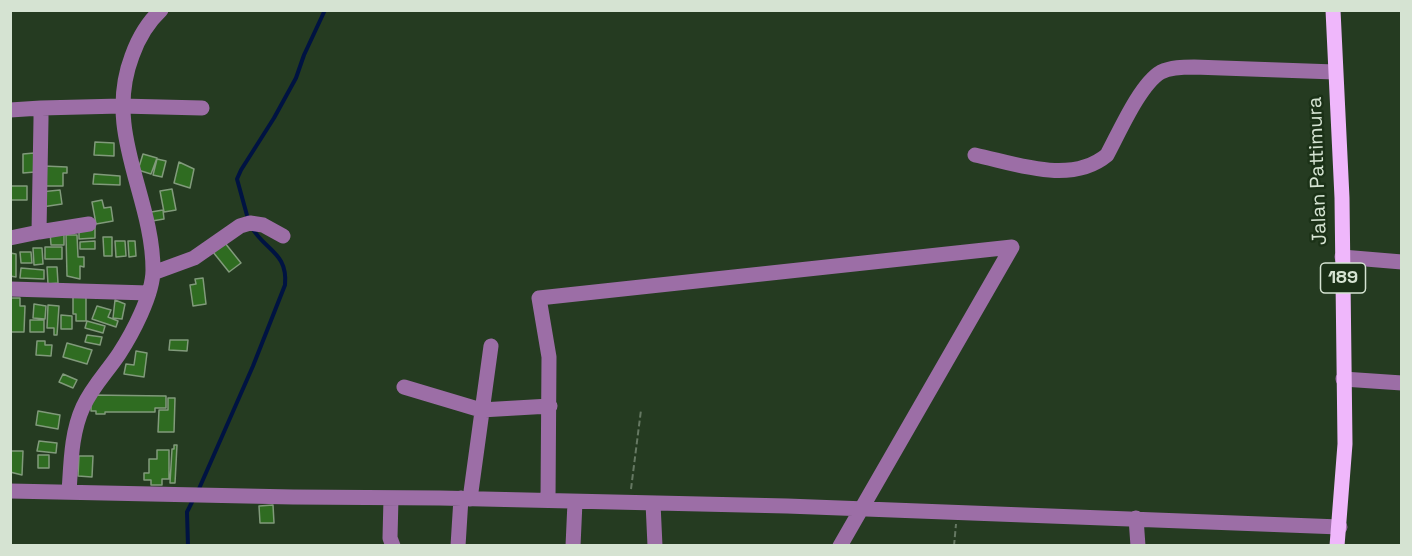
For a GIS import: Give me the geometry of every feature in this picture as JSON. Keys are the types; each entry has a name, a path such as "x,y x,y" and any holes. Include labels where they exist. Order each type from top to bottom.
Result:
{"main road":[{"name":"Jalan Pattimura","path":"1333,10 1342,198 1345,444 1337,546"}],"street":[{"path":"69,492 76,427 82,408 93,388 119,354 149,293 153,273 149,231 130,162 121,106 126,70 152,14"},
{"path":"975,155 1054,171 1084,169 1097,164 1107,155 1150,81 1162,71 1173,68 1335,72"},
{"path":"10,110 121,106 202,108"},
{"path":"39,232 41,108"},
{"path":"153,273 194,258 240,225 250,223 262,225 283,236"},
{"path":"10,238 89,224"},
{"path":"548,500 549,357 539,298 1012,247 840,546"},
{"path":"1342,257 1401,262"},
{"path":"10,289 149,293"},
{"path":"458,546 491,346"},
{"path":"1343,379 1401,383"},
{"path":"404,387 481,410 550,406"},
{"path":"10,491 860,508 1340,527"},
{"path":"391,498 390,538 393,546"},
{"path":"573,546 575,502"},
{"path":"653,503 655,546"},
{"path":"1136,518 1138,546"}],"path":[{"path":"629,503 641,410"},
{"path":"954,546 958,512"}],"building":[{"path":"95,142 114,143 114,156 94,155"},
{"path":"34,153 35,172 23,173 23,154"},
{"path":"143,154 157,158 151,174 138,170"},
{"path":"157,159 166,161 162,177 153,175"},
{"path":"179,162 194,169 190,188 174,183"},
{"path":"44,166 67,167 67,173 63,173 63,186 43,186"},
{"path":"94,174 120,176 120,185 93,184"},
{"path":"10,186 27,186 27,200 10,200"},
{"path":"172,189 176,210 164,212 160,191"},
{"path":"60,190 62,204 42,207 40,192"},
{"path":"102,200 104,208 111,207 113,221 96,224 92,202"},
{"path":"163,210 164,219 152,221 151,212"},
{"path":"95,227 95,238 79,239 79,228"},
{"path":"50,232 64,232 64,245 51,245"},
{"path":"66,235 77,235 78,257 84,257 84,267 80,266 80,279 67,276"},
{"path":"103,237 112,237 112,256 104,256"},
{"path":"95,241 95,249 80,249 80,242"},
{"path":"115,241 125,241 126,256 116,257"},
{"path":"128,241 135,241 136,256 129,257"},
{"path":"225,243 241,263 229,272 213,252"},
{"path":"45,247 62,247 62,259 45,259"},
{"path":"33,248 42,248 43,264 34,265"},
{"path":"20,252 31,252 32,263 21,263"},
{"path":"10,253 16,254 16,277 10,276"},
{"path":"47,267 57,267 58,283 48,284"},
{"path":"21,268 44,270 44,279 20,278"},
{"path":"203,278 206,304 193,306 190,285 196,284 195,279"},
{"path":"73,297 86,297 86,321 76,321 76,314 73,314"},
{"path":"10,298 20,298 20,306 25,306 24,332 10,332"},
{"path":"115,300 125,304 122,319 113,318"},
{"path":"34,304 46,306 45,319 33,318"},
{"path":"48,305 59,306 57,335 54,335 54,328 47,328"},
{"path":"97,306 111,310 108,317 118,321 116,327 92,319"},
{"path":"61,315 72,316 72,329 61,329"},
{"path":"30,320 44,320 44,332 30,332"},
{"path":"87,321 105,326 103,333 85,328"},
{"path":"87,335 102,337 100,345 85,342"},
{"path":"170,340 188,340 187,351 169,350"},
{"path":"37,341 45,341 45,345 52,345 51,356 36,355"},
{"path":"67,343 92,350 87,364 63,357"},
{"path":"136,351 147,353 144,377 124,374 126,364 134,365"},
{"path":"63,374 77,380 73,388 59,382"},
{"path":"91,395 166,396 166,408 155,408 155,412 96,414 96,411 91,411"},
{"path":"168,398 175,398 174,432 158,432 159,410 168,410"},
{"path":"38,411 60,415 58,429 36,425"},
{"path":"39,441 57,443 56,453 37,451"},
{"path":"174,445 177,445 175,483 170,483 172,449"},
{"path":"157,450 169,450 169,479 162,479 162,485 151,485 151,480 144,480 144,473 149,473 149,459 157,459"},
{"path":"10,451 23,451 22,475 10,472"},
{"path":"38,455 49,455 49,468 38,468"},
{"path":"79,456 93,456 92,477 78,476"},
{"path":"273,505 274,523 260,523 259,506"}],"waterway":[{"path":"248,219 237,179 296,78 325,10"},
{"path":"198,491 253,366 285,285 285,274 280,259 252,228"},
{"path":"188,546 187,512 193,500"}]}
